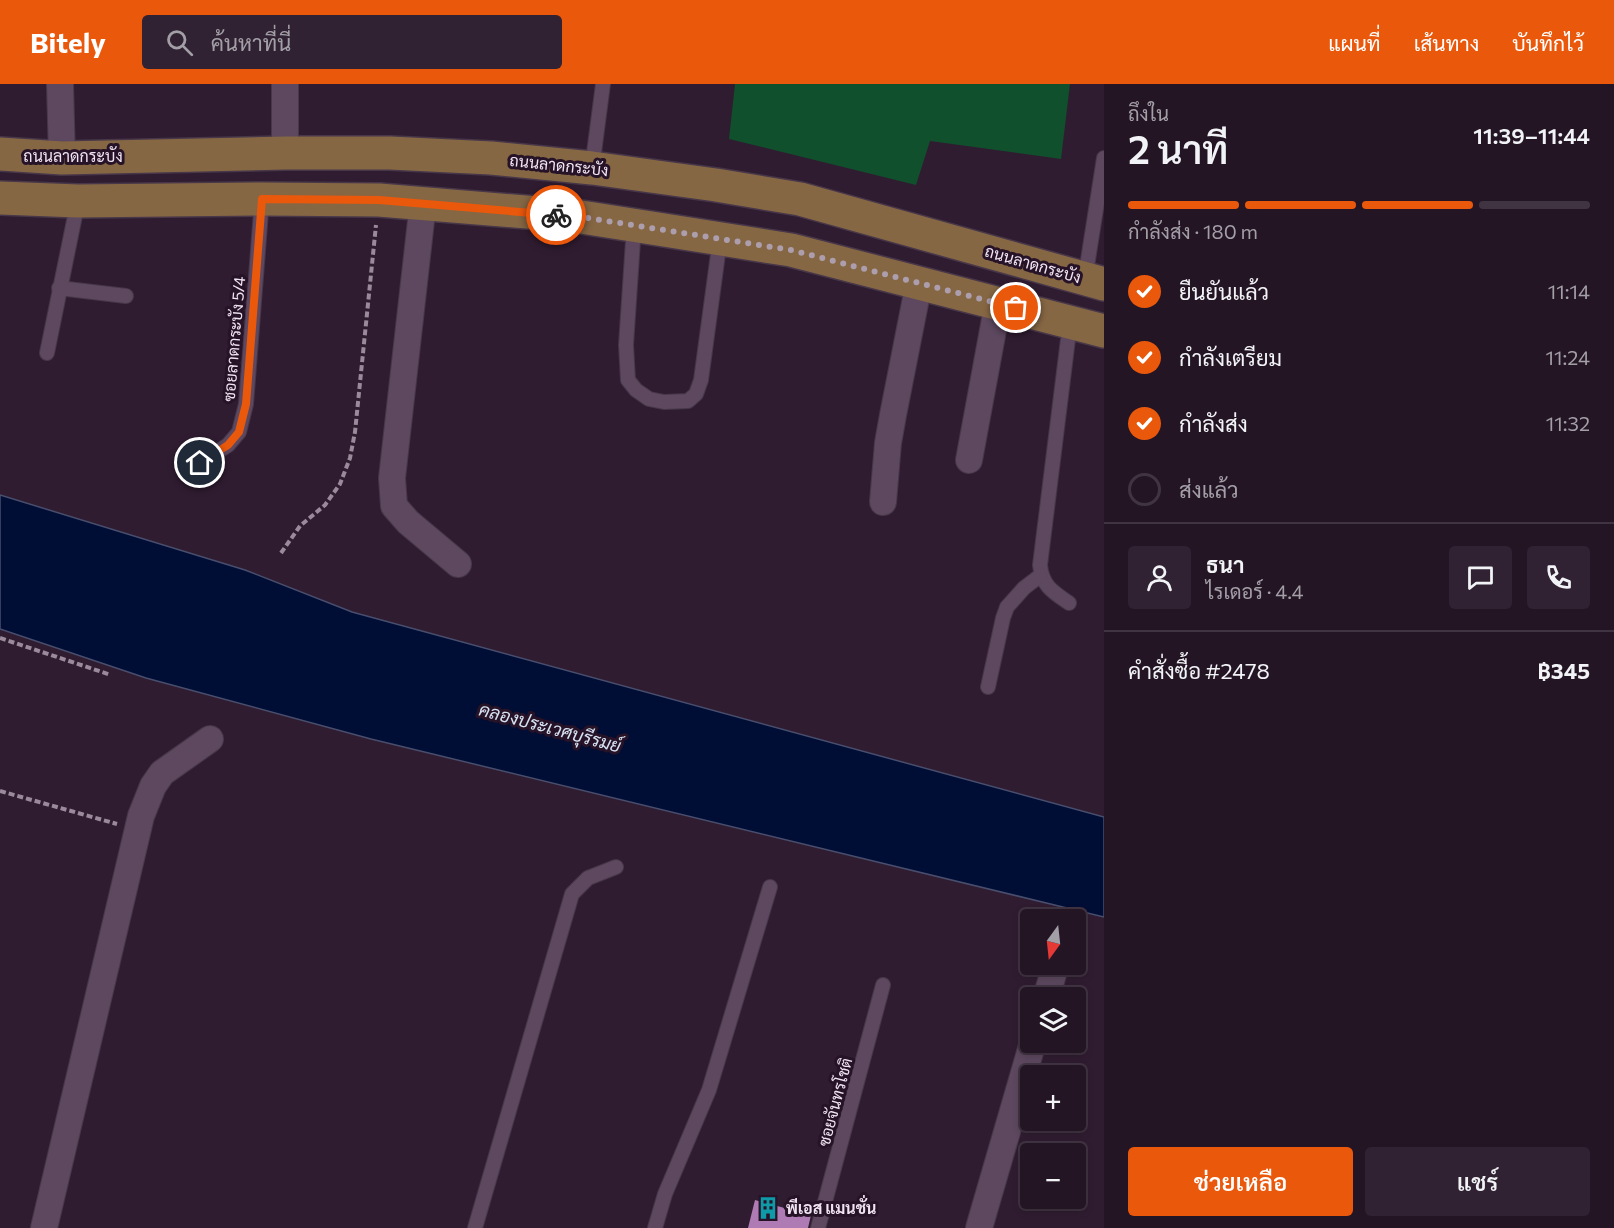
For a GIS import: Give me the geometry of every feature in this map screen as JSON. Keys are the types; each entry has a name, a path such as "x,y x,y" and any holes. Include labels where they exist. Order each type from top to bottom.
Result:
{"main road":[{"name":"ถนนลาดกระบัง","path":"0,154 62,158 390,153 479,157 592,168 800,199 1095,281"},
{"path":"0,198 78,201 379,200 575,216 791,250 1104,331"},
{"path":"791,250 800,199"}],"street":[{"path":"60,84 62,158"},
{"path":"285,84 285,153"},
{"path":"423,203 392,478 393,496 394,506 408,522 458,564"},
{"path":"883,502 888,442 919,283"},
{"path":"969,460 998,303"},
{"path":"44,1228 141,816 153,786 162,773 210,739"},
{"path":"979,1228 1030,1053"}],"lane":[{"path":"592,168 603,84"},
{"path":"1095,281 1104,156"},
{"name":"ซอยลาดกระบัง 5/4","path":"200,463 228,445 239,432 246,404 262,199"},
{"path":"47,353 78,201"},
{"path":"634,225 626,345 628,380 636,390 649,399 664,402 688,401 696,394 701,380 720,239"},
{"path":"59,288 126,296"},
{"path":"1069,603 1050,590 1041,575 1040,565 1070,323"},
{"path":"988,687 1007,607 1024,588 1041,575"},
{"path":"475,1228 572,894 588,878 616,867"},
{"path":"655,1228 664,1194 709,1090 770,886"},
{"name":"ซอยจันทรโชติ","path":"818,1228 884,985"}],"path":[{"path":"281,553 300,526 325,505 340,484 350,458 355,432 379,200"},
{"path":"0,638 111,675"},
{"path":"0,791 116,825 141,816"}],"green space":[{"path":"735,84 1070,84 1061,159 930,141 916,185 729,139"}],"water":[{"name":"คลองประเวศบุรีรมย์","path":"0,495 245,570 352,612 1104,817 1104,917 1086,913 1086,909 1071,909 371,739 146,678 0,629"}],"building":[{"name":"พีเอส แมนชั่น","path":"755,1200 811,1215 808,1228 748,1228"}],"way so far":[{"path":"556,215 575,216 791,250 1016,308"}],"place":[{"name":"พีเอส แมนชั่น","path":"768,1208"}],"route":[{"path":"200,463 228,445 239,432 246,404 262,199 379,200 556,215"}]}
